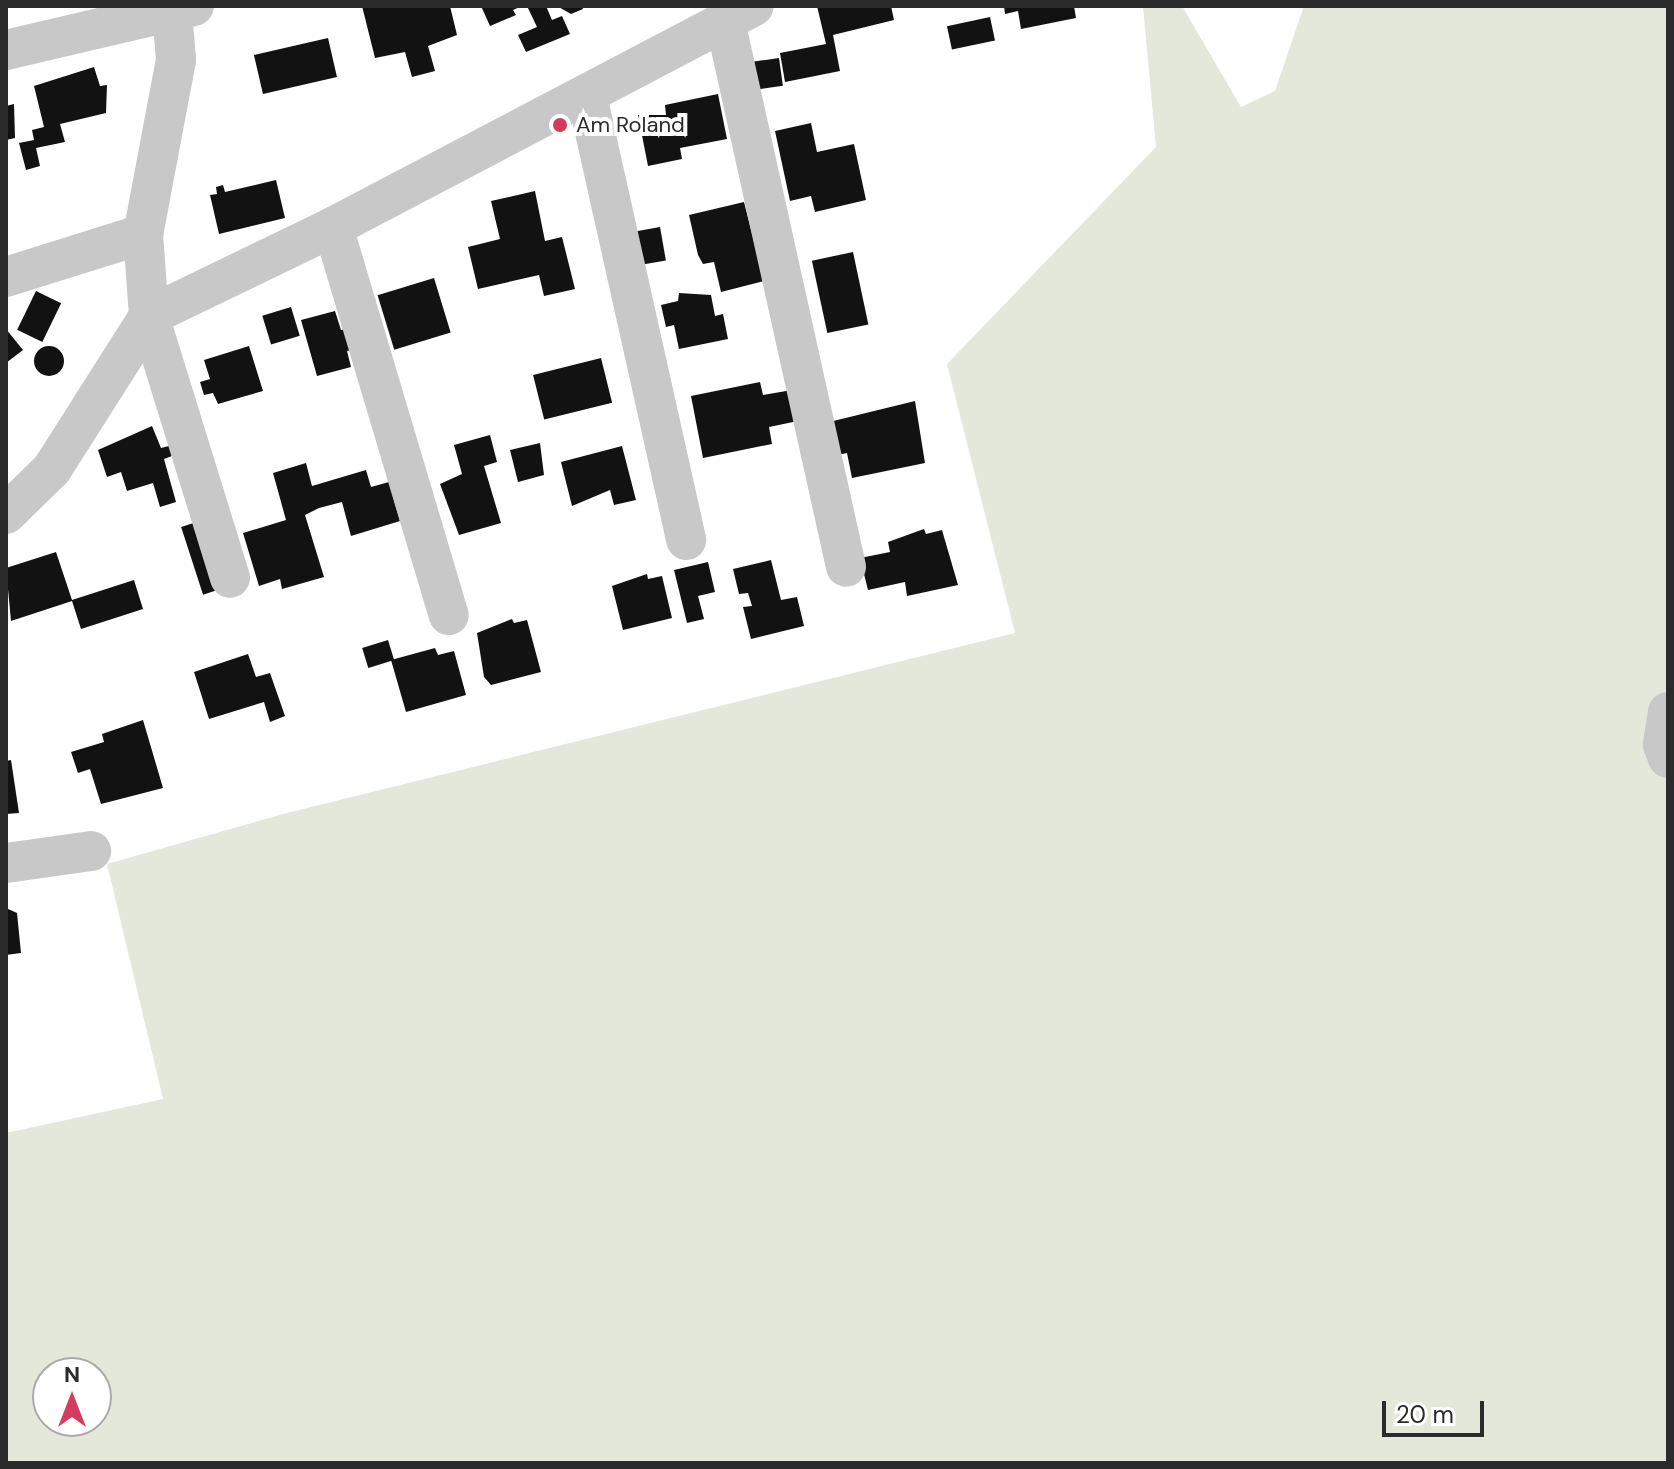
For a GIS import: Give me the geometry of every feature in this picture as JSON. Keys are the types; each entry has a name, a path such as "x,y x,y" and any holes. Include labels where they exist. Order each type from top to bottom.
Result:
{"street":[{"path":"6,50 183,8 143,234 149,316 230,578"},
{"path":"6,514 52,469 149,316 333,227 740,14 846,567"},
{"path":"587,96 686,540"},
{"path":"333,227 449,615"},
{"path":"6,277 143,234"},
{"path":"1668,712 1663,745 1668,758"},
{"path":"6,863 91,851"}],"shaded area":[{"path":"1143,6 1182,6 1241,107 1275,91 1304,6 1668,6 1668,1463 6,1463 6,1133 163,1099 107,864 287,813 1015,633 947,364 1156,147"}],"building":[{"path":"362,6 450,6 457,35 428,46 435,71 412,77 405,52 375,58"},
{"path":"481,6 522,6 513,10 516,15 490,26"},
{"path":"527,6 546,6 552,20 562,16 570,34 526,52 518,35 537,27"},
{"path":"557,6 582,6 583,9 571,14"},
{"path":"817,6 891,6 894,20 833,35 840,71 785,82 780,53 826,44"},
{"path":"1004,6 1074,6 1076,18 1021,29 1018,11 1005,14"},
{"path":"990,17 995,40 952,50 947,26"},
{"path":"328,38 337,77 263,94 254,55"},
{"path":"779,58 783,86 753,90 749,62"},
{"path":"94,67 100,86 107,85 106,113 60,124 65,142 36,148 40,166 26,170 19,143 34,140 32,130 44,127 34,86"},
{"path":"718,94 727,139 680,148 682,159 648,166 638,115 666,115 665,105"},
{"path":"14,104 15,138 6,140 6,106"},
{"path":"811,123 817,152 854,144 866,200 815,212 811,196 790,201 775,131"},
{"path":"276,180 285,218 219,234 210,195 217,194 216,187 223,185 225,192"},
{"path":"535,191 545,241 562,237 575,289 544,296 539,275 478,289 468,247 500,239 491,201"},
{"path":"744,202 764,281 721,292 714,262 703,264 698,255 689,215"},
{"path":"660,227 666,260 635,266 629,232"},
{"path":"853,252 868,324 827,333 812,261"},
{"path":"434,278 451,333 394,350 378,295"},
{"path":"36,291 61,303 42,342 17,330"},
{"path":"679,293 711,295 715,316 723,314 728,339 679,349 674,325 666,327 661,305 678,301"},
{"path":"291,307 300,336 271,344 262,316"},
{"path":"335,311 341,330 349,328 355,349 347,351 351,367 317,376 301,320"},
{"path":"6,329 23,350 6,363"},
{"path":"49,346 60,350 64,361 60,372 49,376 38,372 34,361 38,350"},
{"path":"249,346 263,391 218,404 213,393 204,395 200,382 210,379 204,360"},
{"path":"601,358 612,403 544,420 533,375"},
{"path":"760,382 763,395 792,390 798,421 769,427 772,444 703,458 691,396"},
{"path":"915,401 925,463 852,478 847,453 828,457 821,424"},
{"path":"152,426 161,448 169,446 172,456 164,459 176,502 160,507 153,483 127,491 121,472 107,477 98,450"},
{"path":"490,435 497,462 484,466 501,523 459,535 440,484 462,474 454,445"},
{"path":"540,443 544,475 518,482 510,450"},
{"path":"622,446 636,500 614,505 610,490 572,506 561,462"},
{"path":"306,463 312,486 366,470 371,487 389,482 400,521 351,536 342,502 319,508 305,515 324,577 282,589 280,579 259,586 243,533 286,520 273,473"},
{"path":"203,520 225,588 203,595 181,527"},
{"path":"924,529 926,534 942,530 958,585 907,596 905,582 868,590 860,558 890,552 888,542"},
{"path":"56,552 72,600 134,580 143,609 81,629 72,601 11,621 6,568"},
{"path":"771,560 781,600 797,597 804,626 751,639 743,607 752,606 748,593 739,594 733,569"},
{"path":"708,562 715,592 698,596 704,619 687,623 674,570"},
{"path":"647,574 648,579 662,576 672,618 623,630 612,586"},
{"path":"512,619 514,623 527,620 541,672 491,685 484,677 477,633"},
{"path":"388,640 394,660 368,668 362,648"},
{"path":"435,648 438,655 454,651 466,695 406,712 391,660"},
{"path":"248,654 256,677 270,673 285,716 270,722 264,702 209,719 194,672"},
{"path":"143,720 163,788 101,804 90,769 78,773 71,752 104,742 102,734"},
{"path":"11,760 19,813 6,814 6,761"},
{"path":"6,908 17,913 21,953 6,955"}],"place":[{"name":"Am Roland","path":"560,125"}]}
